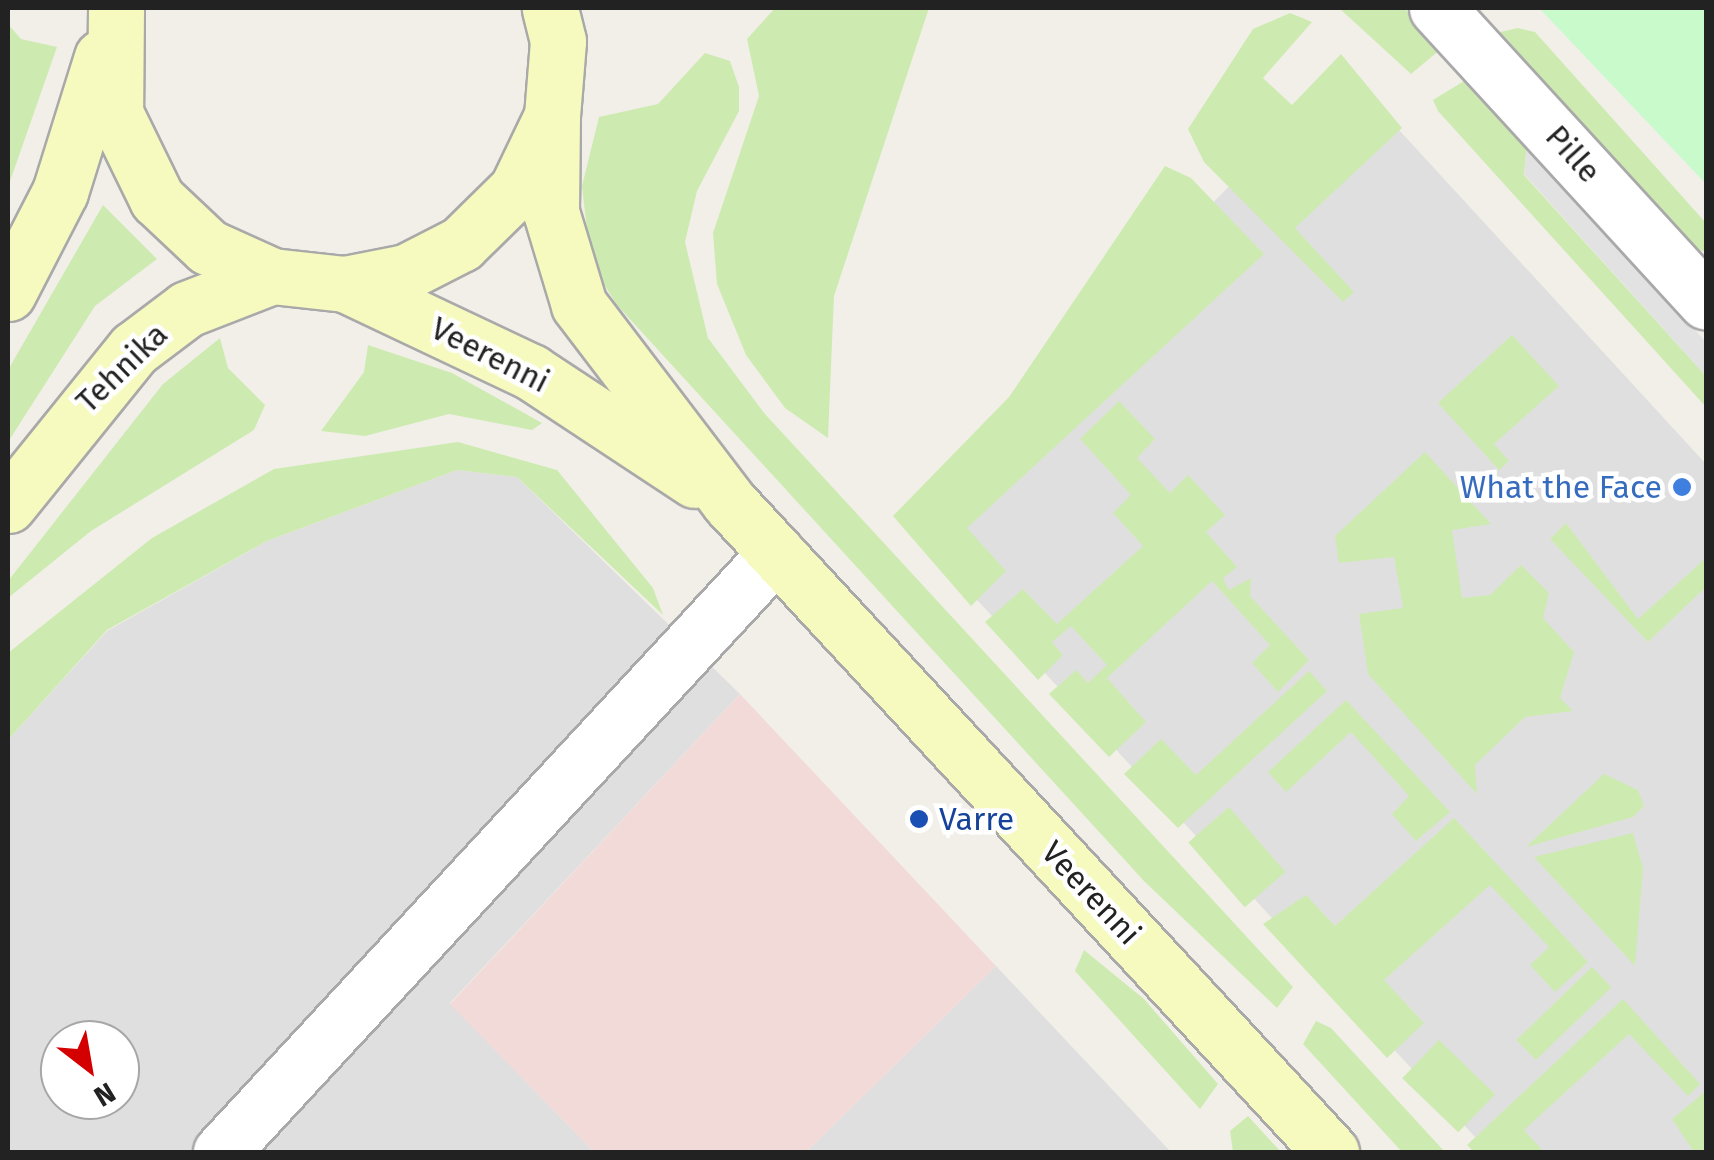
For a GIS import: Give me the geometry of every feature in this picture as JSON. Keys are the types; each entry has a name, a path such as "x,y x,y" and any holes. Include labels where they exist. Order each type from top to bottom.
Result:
{"street":[{"name":"Pille","path":"1437,8 1706,302"},
{"path":"114,16 115,113 157,199 208,247 272,276 345,284 406,272 492,220 552,116"},
{"path":"8,293 60,192 114,16"},
{"name":"Veerenni","path":"557,19 550,212 579,305 729,502 1331,1152"},
{"name":"Tehnika","path":"8,505 134,349 187,309 272,276"},
{"name":"Veerenni","path":"345,284 531,372 729,502"},
{"path":"221,1152 776,554"}],"shaded area":[{"path":"1343,69 1706,464 1706,1152 1489,1152 904,521"},
{"path":"1527,144 1706,342 1706,376 1524,174"},
{"path":"457,470 517,477 740,694 450,1003 594,1152 8,1152 8,740 107,631 267,541"},
{"path":"740,694 996,966 806,1152 594,1152 450,1004"},
{"path":"996,966 1171,1152 806,1152"}],"green space":[{"path":"775,8 929,8 834,296 828,438 785,408 746,355 717,284 713,233 759,96 747,39"},
{"path":"1339,8 1404,8 1441,49 1411,74"},
{"path":"1539,8 1706,8 1706,184"},
{"path":"1290,13 1312,22 1263,78 1292,105 1341,54 1402,128 1295,228 1354,292 1343,302 1204,162 1188,129 1253,29"},
{"path":"8,24 21,39 57,47 8,187"},
{"path":"1518,28 1535,32 1706,223 1706,251 1696,250 1500,32"},
{"path":"705,53 730,61 739,87 739,111 697,191 685,242 708,338 765,414 1293,987 1277,1008 1144,881 617,305 591,264 582,186 599,117 658,104"},
{"path":"1469,78 1527,144 1524,175 1706,376 1706,407 1438,111 1433,100"},
{"path":"1165,166 1191,178 1264,254 967,528 1006,571 971,606 893,516 1009,397"},
{"path":"103,205 157,259 95,306 8,442 8,370"},
{"path":"1512,335 1559,386 1494,444 1509,461 1499,470 1438,403"},
{"path":"220,338 228,368 265,405 254,430 91,531 8,598 8,581 163,384"},
{"path":"368,345 452,373 542,423 532,430 449,414 365,436 321,431 364,372"},
{"path":"1119,401 1155,439 1137,458 1170,493 1188,475 1225,515 1206,532 1237,567 1223,578 1229,590 1251,578 1250,596 1309,660 1278,692 1252,663 1270,645 1212,581 1107,678 1146,722 1109,757 1049,694 1076,670 1088,683 1107,665 1071,626 1052,642 1063,655 1038,680 985,622 1023,589 1057,624 1143,546 1113,513 1131,495 1080,439"},
{"path":"458,442 557,470 653,588 663,615 517,477 457,470 267,541 107,630 8,740 8,653 152,538 274,469"},
{"path":"1425,452 1491,524 1452,530 1462,598 1490,595 1521,565 1549,593 1543,618 1574,652 1560,698 1573,711 1525,717 1475,765 1477,794 1368,674 1359,614 1403,608 1394,557 1339,563 1335,536"},
{"path":"1566,523 1638,619 1706,558 1706,587 1648,642 1550,539"},
{"path":"1309,671 1327,691 1178,828 1124,774 1161,739 1196,775"},
{"path":"1346,700 1450,812 1416,841 1392,814 1409,796 1351,732 1286,792 1268,772"},
{"path":"1604,774 1638,790 1644,806 1633,817 1526,847"},
{"path":"1229,807 1285,872 1245,907 1188,842"},
{"path":"1454,818 1588,962 1555,992 1530,965 1549,947 1490,885 1384,980 1424,1023 1387,1058 1263,924 1306,895 1335,926"},
{"path":"1633,833 1643,868 1635,966 1534,857"},
{"path":"1084,950 1144,999 1218,1084 1200,1109 1075,971"},
{"path":"1592,967 1611,987 1536,1060 1516,1040"},
{"path":"1623,999 1700,1084 1688,1096 1629,1034 1524,1130 1544,1152 1474,1152 1467,1145"},
{"path":"1316,1021 1331,1028 1445,1152 1402,1152 1303,1044"},
{"path":"1439,1040 1495,1094 1458,1132 1402,1078"},
{"path":"1706,1091 1706,1152 1694,1152 1672,1119"},
{"path":"1248,1116 1281,1152 1233,1152 1230,1131"}],"place":[{"name":"What the Face","path":"1682,487"},
{"name":"Varre","path":"919,819"}]}
